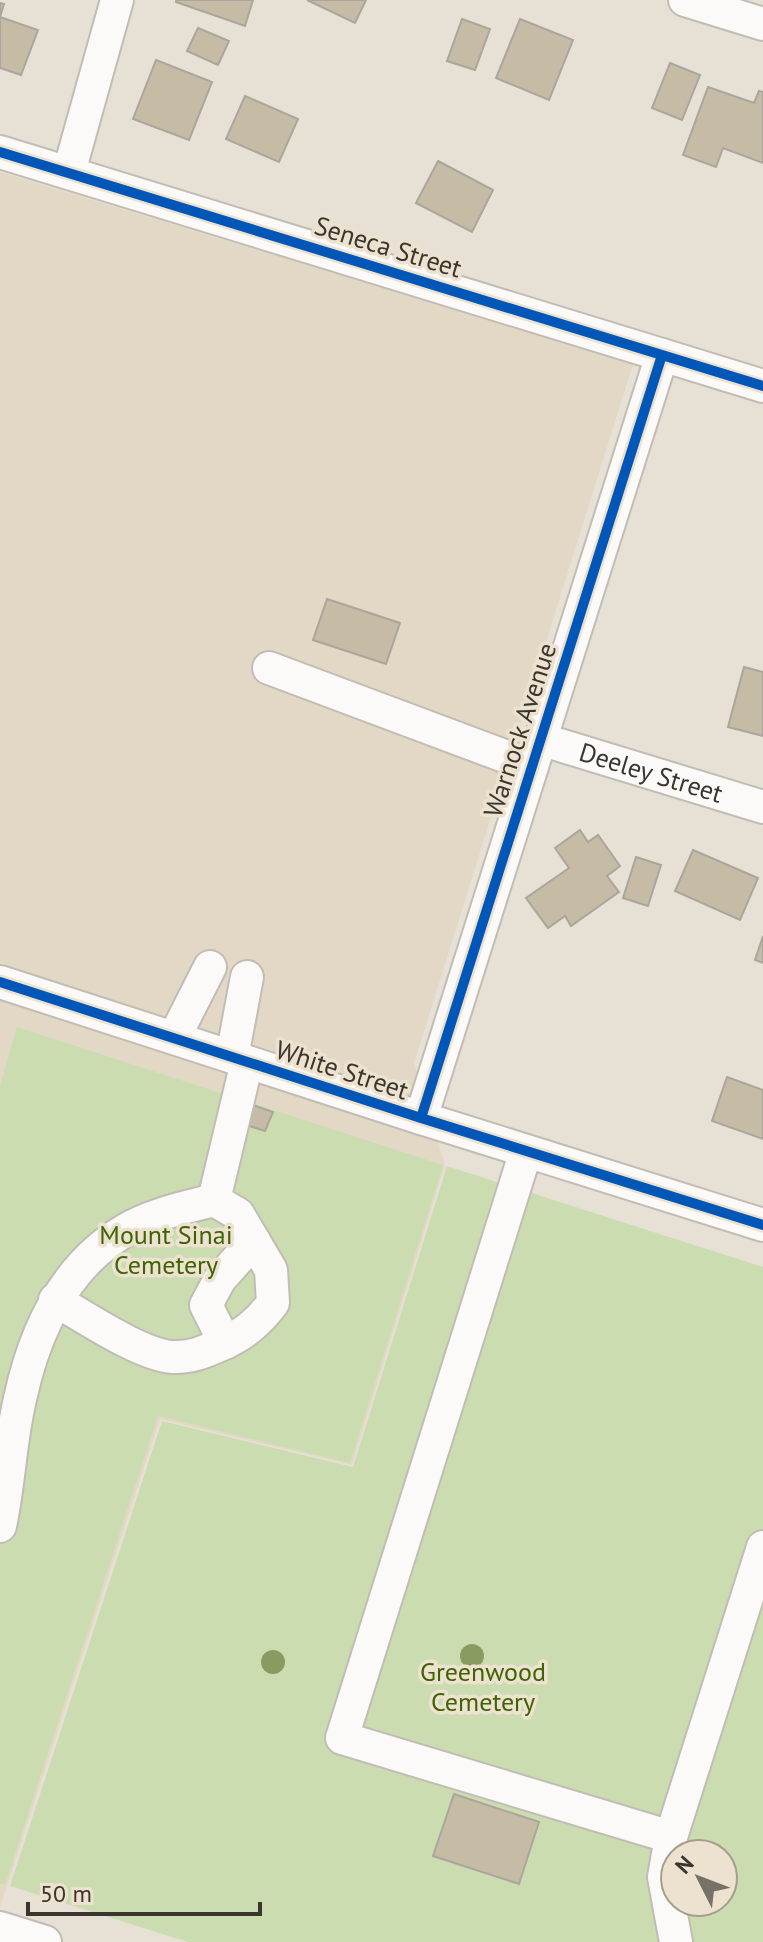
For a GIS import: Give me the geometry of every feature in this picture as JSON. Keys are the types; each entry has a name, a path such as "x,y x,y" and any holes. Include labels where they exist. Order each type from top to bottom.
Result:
{"street":[{"path":"69,172 117,0"},
{"path":"685,0 763,24"},
{"name":"Seneca Street","path":"0,152 763,386"},
{"name":"Warnock Avenue","path":"421,1118 662,355"},
{"name":"Deeley Street","path":"269,668 536,753 763,807"},
{"path":"174,1038 210,967"},
{"path":"214,1200 240,1060 247,977"},
{"name":"White Street","path":"0,982 763,1225"},
{"path":"526,1151 342,1738 671,1837"},
{"path":"0,1526 19,1402 26,1376 55,1300 89,1257 134,1225 161,1214 214,1200 238,1214 271,1270 273,1303 249,1331 196,1356 172,1357 155,1353 55,1300"},
{"path":"225,1343 206,1305 220,1279 254,1241"},
{"path":"676,1942 664,1877 671,1837 763,1547"},
{"path":"0,1928 45,1942"}],"shaded area":[{"path":"0,172 633,364 414,1063 445,1165 352,1465 160,1419 0,1907"}],"green space":[{"name":"Mount Sinai Cemetery","path":"17,1027 443,1165 350,1463 158,1416 5,1885 0,1883 0,1085"},
{"name":"Greenwood Cemetery","path":"447,1166 763,1267 763,1942 188,1942 10,1886 162,1421 353,1467"}],"building":[{"path":"176,0 253,0 245,26"},
{"path":"307,0 366,0 355,23"},
{"path":"0,17 38,30 21,75 0,68"},
{"path":"462,19 490,29 475,70 447,61"},
{"path":"520,19 573,40 549,100 496,78"},
{"path":"198,28 229,41 218,65 187,51"},
{"path":"156,60 212,82 189,140 133,119"},
{"path":"670,63 700,75 682,120 652,108"},
{"path":"708,87 754,103 759,91 763,92 763,163 723,148 716,167 683,155"},
{"path":"245,96 298,119 279,162 226,139"},
{"path":"438,161 493,190 472,232 416,203"},
{"path":"327,599 400,623 386,664 313,640"},
{"path":"744,667 763,672 763,736 728,727"},
{"path":"580,830 588,842 598,835 620,866 607,876 619,892 571,926 565,916 548,928 526,898 569,868 555,848"},
{"path":"693,850 758,878 740,920 675,891"},
{"path":"636,857 661,865 648,906 623,898"},
{"path":"763,936 763,963 755,960"},
{"path":"727,1077 763,1090 763,1139 712,1121"},
{"path":"253,1105 273,1112 265,1131 243,1124"},
{"path":"454,1794 539,1822 519,1884 433,1856"}],"cycle path":[{"path":"0,152 763,386"},
{"path":"421,1118 662,355"},
{"path":"0,982 763,1225"}]}
